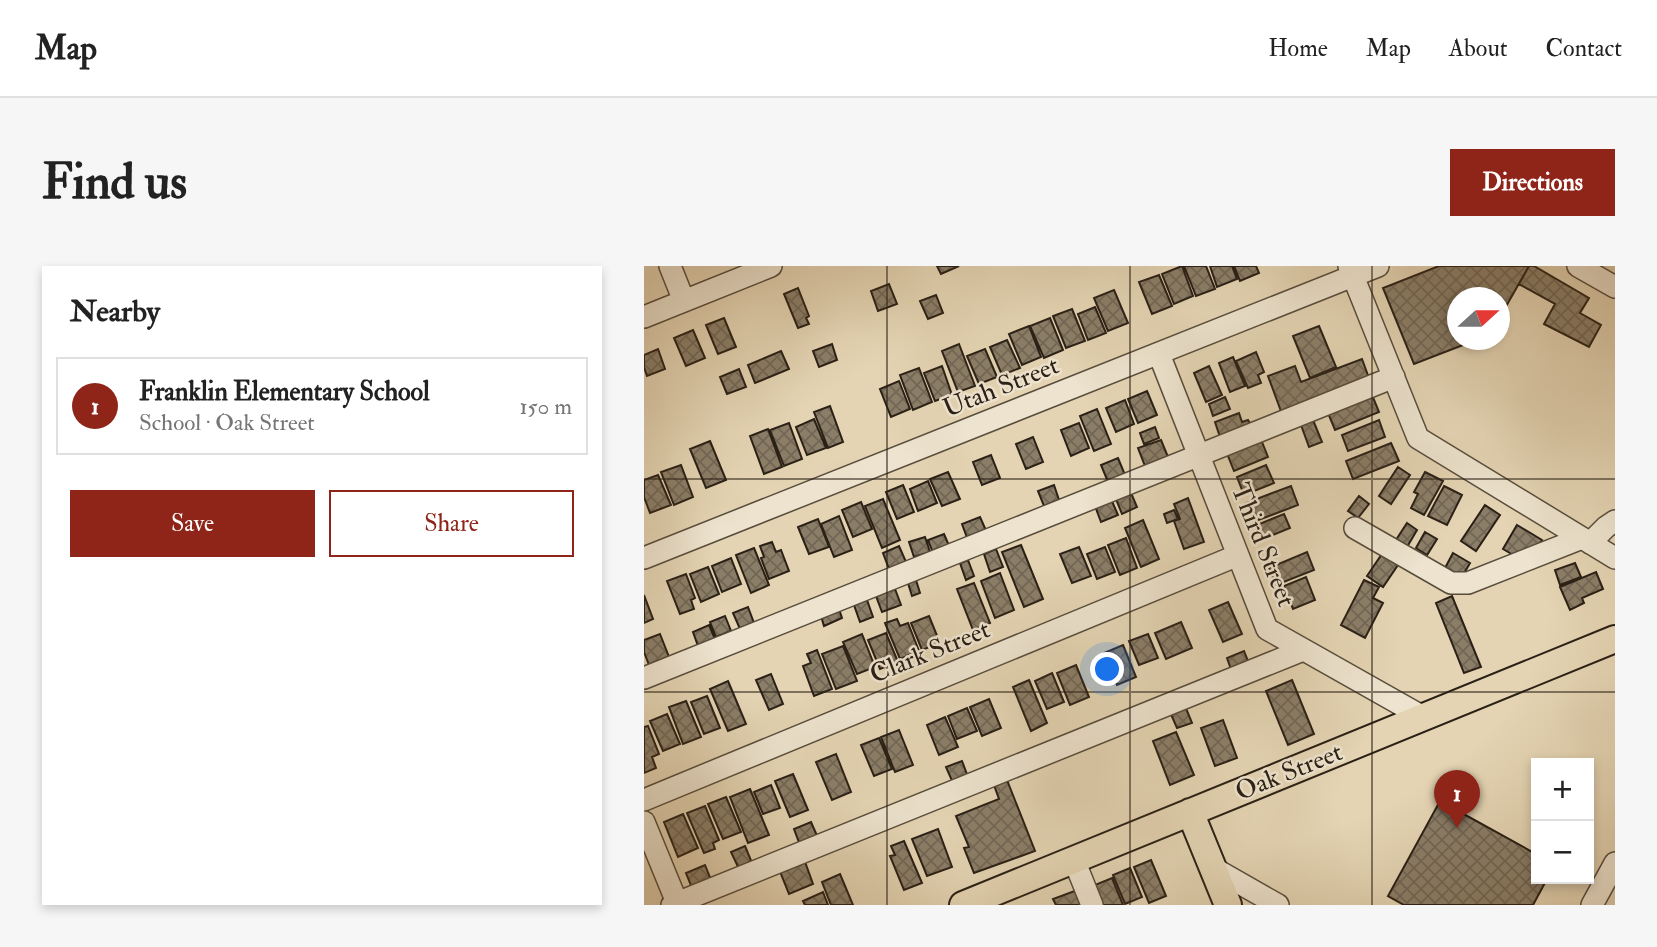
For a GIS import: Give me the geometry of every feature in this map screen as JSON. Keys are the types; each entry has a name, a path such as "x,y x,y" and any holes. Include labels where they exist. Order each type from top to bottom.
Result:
{"main road":[{"name":"Oak Street","path":"963,905 1615,639"},
{"path":"1190,812 1228,905"}],"street":[{"path":"670,266 684,301"},
{"path":"644,317 771,266"},
{"name":"Utah Street","path":"644,558 1159,354 1351,271 1378,266"},
{"path":"1578,266 1615,288"},
{"path":"1351,271 1418,438 1615,558"},
{"name":"Third Street","path":"1159,354 1267,629 1423,718"},
{"path":"644,678 1394,377"},
{"path":"1355,528 1451,583 1468,583 1586,541 1615,521"},
{"name":"Clark Street","path":"644,800 1237,556"},
{"path":"644,822 676,904 1303,650"},
{"path":"1074,860 1092,905"},
{"path":"1591,905 1615,863"},
{"path":"1213,868 1278,905"}],"building":[{"path":"937,266 959,266 941,274"},
{"path":"1182,266 1193,296 1174,304 1162,274"},
{"path":"1184,266 1206,266 1215,289 1196,296"},
{"path":"1210,266 1232,266 1237,279 1217,287"},
{"path":"1234,266 1256,266 1259,273 1240,281"},
{"path":"1439,266 1529,266 1510,299 1510,287 1447,287 1447,350 1450,350 1414,364 1383,288"},
{"path":"1529,266 1534,266 1589,298 1580,313 1601,325 1589,347 1544,324 1555,304 1519,284"},
{"path":"1159,275 1172,306 1152,314 1139,282"},
{"path":"889,284 897,304 878,311 871,291"},
{"path":"798,288 809,316 806,318 809,324 798,328 784,294"},
{"path":"1114,290 1128,323 1108,331 1094,298"},
{"path":"936,295 943,313 928,319 920,301"},
{"path":"1095,307 1106,333 1088,340 1078,314"},
{"path":"1072,309 1085,341 1066,348 1053,316"},
{"path":"724,318 736,347 718,354 706,325"},
{"path":"1050,318 1063,350 1044,358 1030,326"},
{"path":"1029,326 1041,357 1022,365 1009,334"},
{"path":"1319,326 1336,367 1310,378 1293,336"},
{"path":"693,330 705,358 686,366 674,338"},
{"path":"1007,340 1020,368 1002,375 990,347"},
{"path":"832,344 837,360 819,367 813,351"},
{"path":"959,344 975,386 958,392 942,351"},
{"path":"658,349 665,369 647,376 644,355"},
{"path":"985,349 997,377 979,384 967,356"},
{"path":"781,351 789,369 755,383 748,365"},
{"path":"1256,352 1264,372 1258,375 1261,383 1248,388 1236,361"},
{"path":"1233,357 1245,386 1230,392 1219,363"},
{"path":"1362,359 1370,381 1282,414 1268,376 1295,366 1301,382"},
{"path":"942,366 952,395 935,401 924,373"},
{"path":"1209,366 1222,395 1206,402 1194,373"},
{"path":"919,368 932,402 913,410 900,375"},
{"path":"739,369 746,387 727,394 720,377"},
{"path":"899,381 910,409 891,417 880,389"},
{"path":"1147,391 1157,415 1138,423 1128,399"},
{"path":"1372,395 1379,412 1335,430 1328,413"},
{"path":"1225,397 1230,409 1213,416 1209,404"},
{"path":"1125,400 1134,424 1116,432 1106,408"},
{"path":"830,406 843,442 828,448 814,412"},
{"path":"1097,409 1111,444 1094,451 1080,416"},
{"path":"1239,413 1242,422 1248,420 1251,425 1220,437 1215,422"},
{"path":"814,419 826,448 807,455 796,427"},
{"path":"1313,420 1322,442 1309,447 1301,425"},
{"path":"1379,420 1385,437 1348,451 1342,435"},
{"path":"789,423 802,459 784,466 770,430"},
{"path":"1079,423 1089,448 1071,456 1061,430"},
{"path":"1155,427 1159,438 1144,444 1140,433"},
{"path":"768,429 782,467 764,474 750,436"},
{"path":"1033,437 1043,462 1026,469 1016,444"},
{"path":"1260,437 1268,457 1234,471 1226,451"},
{"path":"1161,440 1168,457 1145,466 1138,448"},
{"path":"710,441 726,480 706,488 690,449"},
{"path":"1391,443 1399,461 1353,479 1346,461"},
{"path":"991,455 1000,478 982,485 973,462"},
{"path":"1118,458 1125,475 1108,482 1101,465"},
{"path":"681,465 693,497 674,505 661,472"},
{"path":"1266,465 1274,483 1244,495 1237,477"},
{"path":"1398,467 1410,475 1391,504 1379,496"},
{"path":"948,472 960,499 942,506 930,479"},
{"path":"1425,472 1443,481 1424,515 1411,508 1418,494 1414,492"},
{"path":"658,475 671,505 650,513 644,497 644,480"},
{"path":"928,481 937,503 918,511 910,489"},
{"path":"903,485 914,512 897,519 886,492"},
{"path":"1054,485 1059,500 1044,506 1038,491"},
{"path":"1291,486 1298,505 1253,522 1246,503"},
{"path":"1444,486 1462,495 1447,525 1428,516"},
{"path":"1131,493 1137,507 1122,514 1116,499"},
{"path":"1359,496 1369,504 1358,518 1348,511"},
{"path":"1188,498 1204,542 1184,549 1174,521 1180,519 1174,504"},
{"path":"883,499 900,540 882,548 865,506"},
{"path":"1111,499 1118,515 1101,522 1095,506"},
{"path":"861,502 872,529 853,537 842,510"},
{"path":"1485,505 1500,515 1476,551 1461,541"},
{"path":"1174,510 1178,519 1167,523 1164,514"},
{"path":"1284,514 1290,528 1263,539 1257,525"},
{"path":"839,516 852,550 834,557 821,524"},
{"path":"980,517 988,535 969,543 962,524"},
{"path":"818,519 829,547 809,554 798,527"},
{"path":"1143,520 1159,559 1141,567 1125,528"},
{"path":"1407,523 1417,530 1407,547 1396,540"},
{"path":"1517,525 1542,540 1534,552 1527,548 1520,559 1503,549"},
{"path":"1425,532 1437,539 1427,555 1416,548"},
{"path":"944,534 950,548 934,555 928,540"},
{"path":"925,537 930,552 914,557 909,542"},
{"path":"1126,538 1137,568 1120,575 1108,545"},
{"path":"772,542 776,552 781,550 789,571 769,579 761,558 764,557 760,546"},
{"path":"1021,545 1043,599 1024,607 1002,552"},
{"path":"899,546 906,562 889,569 883,553"},
{"path":"1079,547 1091,576 1072,583 1060,554"},
{"path":"1105,547 1115,572 1097,579 1087,554"},
{"path":"754,548 769,585 751,593 736,555"},
{"path":"996,549 1003,567 990,572 984,554"},
{"path":"1384,551 1400,562 1383,587 1367,576"},
{"path":"1307,552 1314,570 1276,585 1269,568"},
{"path":"1453,553 1470,563 1460,580 1444,570"},
{"path":"731,558 741,584 722,592 712,566"},
{"path":"968,560 974,576 966,580 960,563"},
{"path":"1575,563 1581,577 1560,585 1555,570"},
{"path":"708,567 719,594 701,602 690,574"},
{"path":"1596,572 1603,589 1582,598 1584,603 1570,610 1560,587"},
{"path":"1000,573 1014,610 995,618 981,581"},
{"path":"686,574 695,598 691,600 694,609 680,614 667,581"},
{"path":"1306,577 1315,600 1293,609 1284,586"},
{"path":"916,580 920,593 912,596 908,583"},
{"path":"1364,580 1379,587 1373,598 1383,603 1365,638 1341,625"},
{"path":"974,583 990,623 973,630 957,589"},
{"path":"895,589 901,605 882,612 876,596"},
{"path":"644,595 653,619 644,623"},
{"path":"1452,596 1481,667 1464,673 1436,603"},
{"path":"867,600 873,617 860,622 854,605"},
{"path":"1228,602 1242,634 1223,642 1209,610"},
{"path":"748,607 754,623 740,629 733,613"},
{"path":"839,609 842,618 824,626 821,616"},
{"path":"725,616 731,631 716,637 710,622"},
{"path":"929,616 940,643 922,650 911,623"},
{"path":"897,619 900,626 908,623 919,651 900,659 885,623"},
{"path":"1181,622 1192,648 1166,659 1155,633"},
{"path":"709,625 715,639 698,646 693,632"},
{"path":"886,633 898,662 880,669 868,640"},
{"path":"660,634 669,657 649,665 644,652 644,640"},
{"path":"862,634 875,667 857,674 843,642"},
{"path":"1148,634 1158,658 1139,665 1129,641"},
{"path":"1123,645 1136,677 1117,685 1104,653"},
{"path":"843,646 857,681 836,689 822,654"},
{"path":"817,650 832,689 814,696 803,666 811,663 807,654"},
{"path":"1244,651 1250,666 1232,672 1227,658"},
{"path":"1076,665 1089,697 1070,705 1057,673"},
{"path":"1052,673 1064,702 1047,709 1035,681"},
{"path":"771,674 783,704 769,710 756,680"},
{"path":"1029,680 1047,723 1031,731 1013,687"},
{"path":"1292,680 1314,734 1288,745 1266,691"},
{"path":"728,681 746,724 728,731 710,689"},
{"path":"707,696 720,728 704,734 691,702"},
{"path":"989,699 1001,728 982,736 970,707"},
{"path":"686,701 701,737 683,744 669,707"},
{"path":"1185,706 1192,723 1177,728 1170,712"},
{"path":"967,708 977,731 957,739 948,716"},
{"path":"667,714 680,744 663,751 650,721"},
{"path":"945,717 958,747 939,755 927,725"},
{"path":"1223,720 1237,758 1215,766 1201,728"},
{"path":"648,726 659,754 652,757 656,768 644,773 644,727"},
{"path":"899,730 913,765 895,772 881,737"},
{"path":"1176,732 1194,775 1170,785 1153,741"},
{"path":"879,738 892,769 874,776 861,745"},
{"path":"836,754 851,792 832,800 816,762"},
{"path":"962,761 968,777 953,783 946,767"},
{"path":"793,774 808,810 790,817 775,781"},
{"path":"1007,780 1035,851 974,873 964,848 969,847 956,816 999,799 994,785"},
{"path":"771,785 780,808 763,814 754,792"},
{"path":"750,789 769,835 748,843 730,797"},
{"path":"726,797 741,832 723,839 708,804"},
{"path":"1440,801 1531,851 1531,884 1544,884 1533,905 1404,905 1388,896"},
{"path":"705,806 719,840 713,843 715,849 704,853 687,813"},
{"path":"683,814 698,848 678,857 664,822"},
{"path":"811,822 818,838 800,845 794,829"},
{"path":"938,829 952,867 927,876 912,839"},
{"path":"904,841 922,883 904,890 890,856 895,855 891,846"},
{"path":"745,846 752,863 739,869 731,852"},
{"path":"804,859 813,884 789,894 779,869"},
{"path":"1151,860 1166,896 1149,903 1134,867"},
{"path":"705,865 711,880 692,888 686,873"},
{"path":"1130,868 1142,897 1125,904 1113,875"},
{"path":"840,874 853,905 831,905 822,882"},
{"path":"1112,878 1123,905 1103,905 1095,885"},
{"path":"1080,889 1087,905 1056,905 1053,899"},
{"path":"823,892 828,905 805,905 803,901"}],"place":[{"name":"Franklin Elementary School","path":"1457,828"}]}
